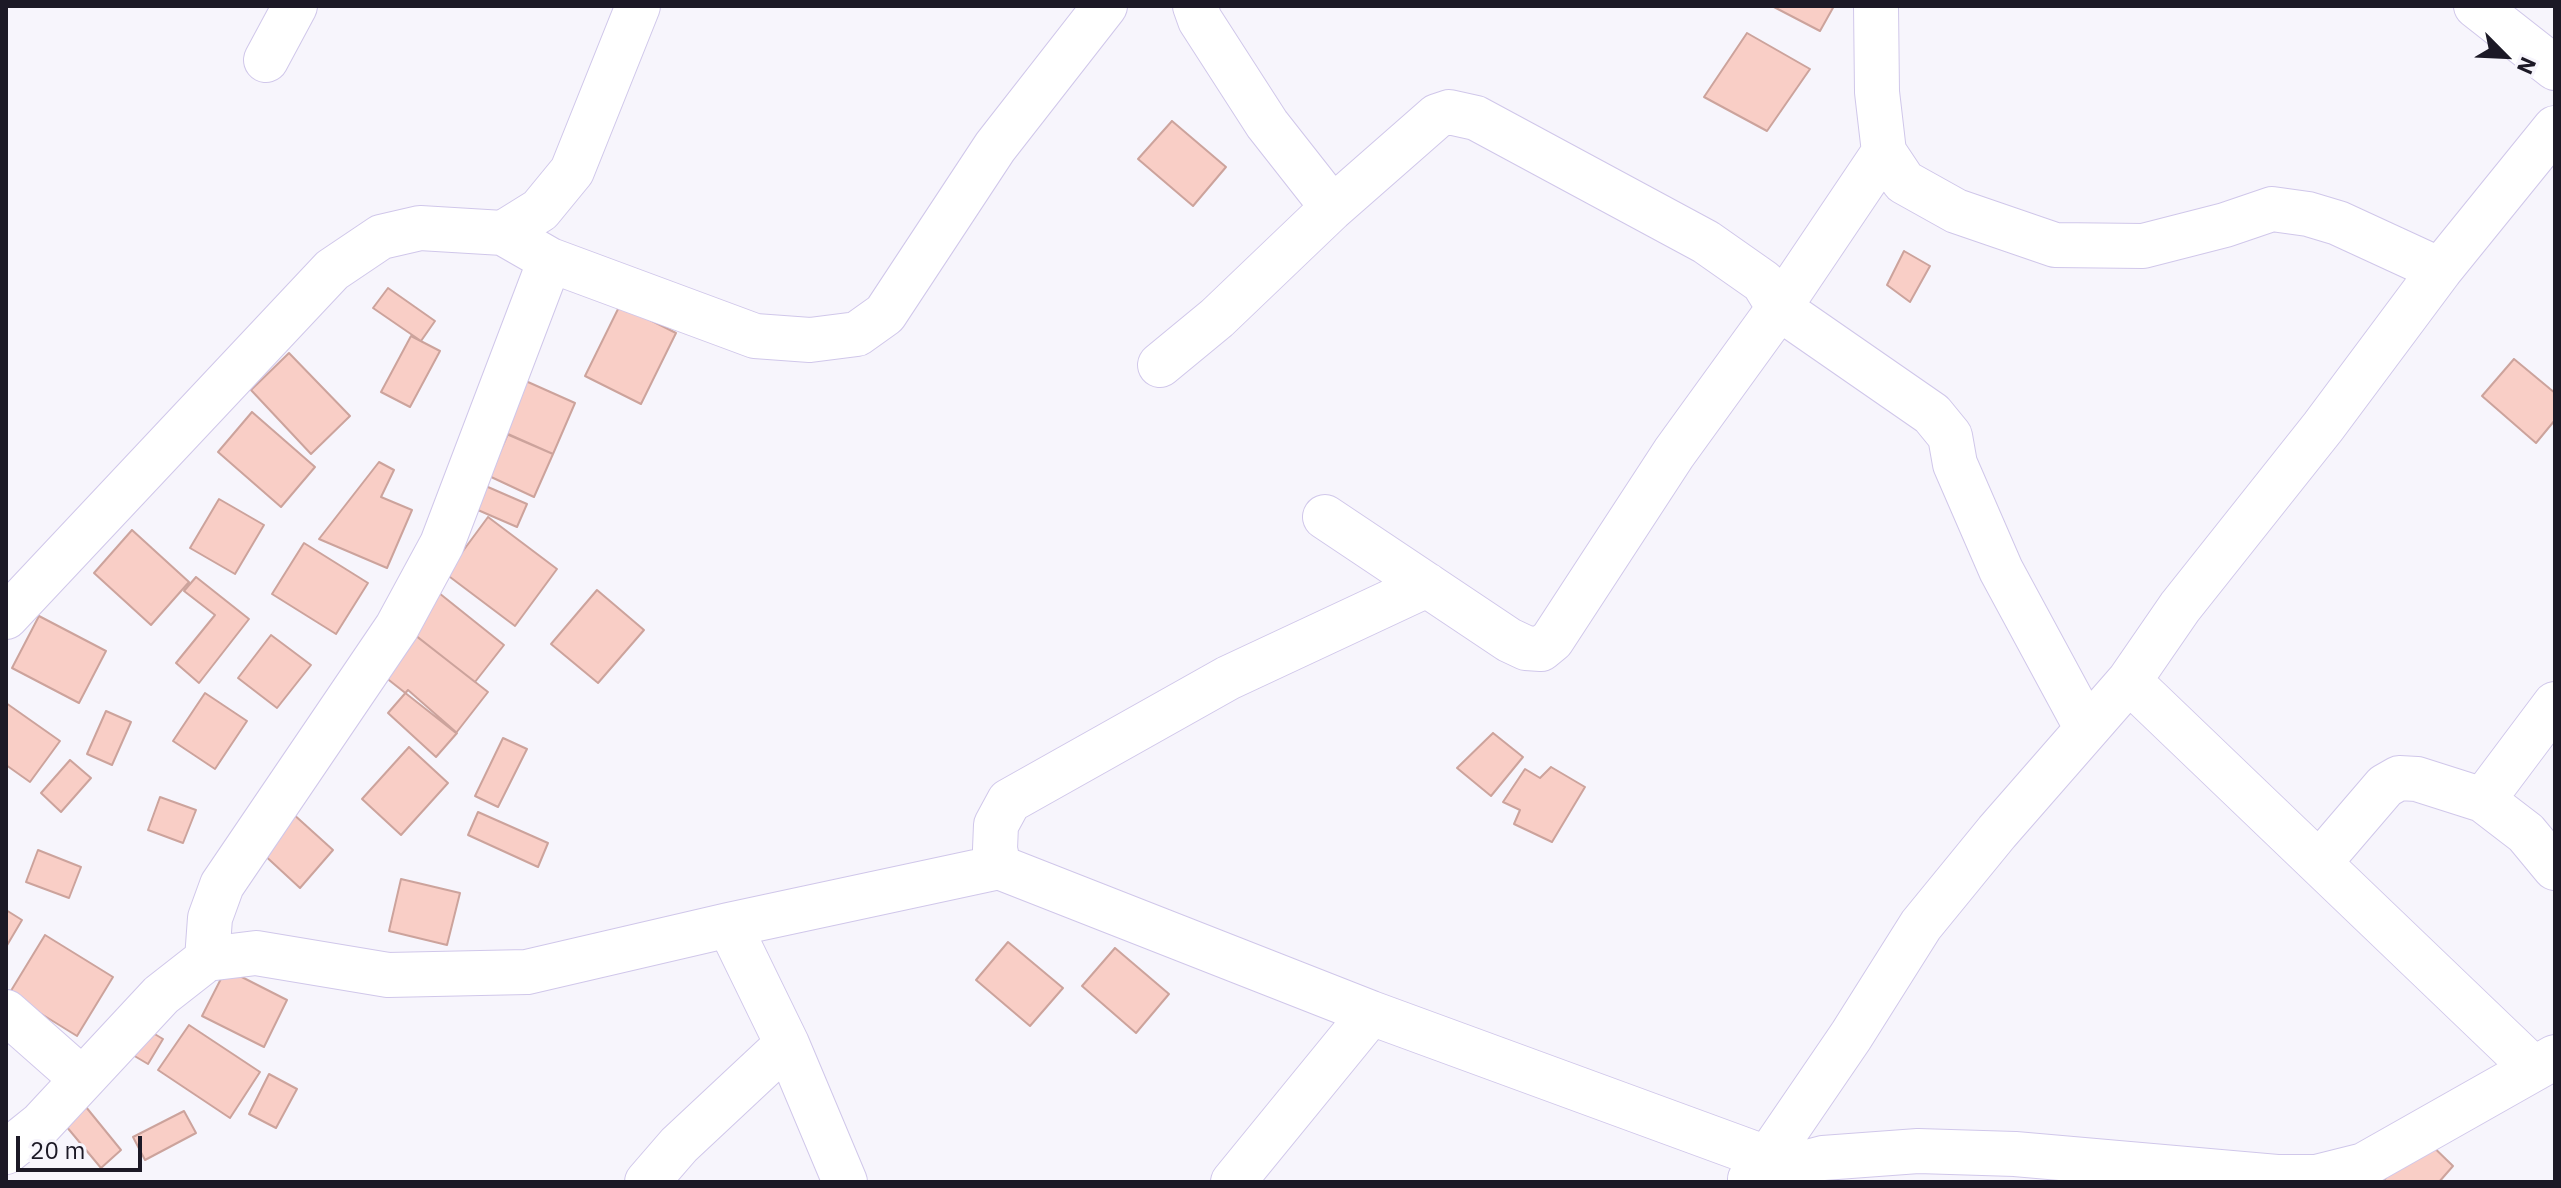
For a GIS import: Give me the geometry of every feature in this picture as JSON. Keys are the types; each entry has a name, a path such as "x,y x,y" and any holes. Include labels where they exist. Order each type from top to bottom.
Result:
{"street":[{"path":"266,60 295,6"},
{"path":"503,233 540,210 572,171 638,6"},
{"path":"6,617 332,270 381,237 420,228 503,233 550,260 755,336 810,340 857,334 885,314 995,147 1105,6"},
{"path":"1195,6 1200,20 1267,124 1331,209"},
{"path":"1876,6 1877,92 1884,152 1904,182 1956,211 2055,245 2143,246 2225,225 2272,209 2308,214 2338,223 2440,270"},
{"path":"2476,6 2555,68"},
{"path":"1160,365 1217,318 1331,209 1437,116 1449,112 1462,113 1490,125 1706,242 1763,282 1779,308 1932,414 1950,436 1955,464 2001,570 2087,729"},
{"path":"1757,1170 1851,1036 1921,925 1997,832 2129,681 2180,607 2323,427 2440,270 2555,128"},
{"path":"1325,517 1509,640 1526,648 1541,649 1552,640 1674,453 1779,308 1884,152"},
{"path":"207,959 210,918 222,885 397,627 442,544 550,260"},
{"path":"999,867 995,849 996,825 1009,801 1228,678 1427,585"},
{"path":"6,1152 41,1124 161,995 207,959 256,953 388,975 527,972 999,867 1371,1013 1757,1170 1823,1158 1918,1151 2015,1154 2277,1177 2356,1174 2461,1108 2545,1063 2319,863 2129,681"},
{"path":"2483,800 2555,704"},
{"path":"2319,863 2385,786 2399,778 2417,779 2483,800 2526,833 2555,868"},
{"path":"729,925 787,1044 845,1182"},
{"path":"6,1012 82,1079"},
{"path":"1233,1182 1371,1013"},
{"path":"647,1182 679,1145 787,1044"}],"building":[{"path":"1772,6 1834,6 1820,31"},
{"path":"1747,33 1810,69 1767,131 1704,97"},
{"path":"1172,121 1226,167 1193,206 1138,159"},
{"path":"1904,251 1930,266 1910,302 1887,285"},
{"path":"388,288 435,321 421,341 373,308"},
{"path":"620,305 676,333 641,404 585,376"},
{"path":"411,336 440,351 410,407 381,392"},
{"path":"289,353 350,416 311,454 251,390"},
{"path":"2514,359 2555,393 2555,420 2536,443 2482,396"},
{"path":"510,374 575,403 553,454 488,426"},
{"path":"252,412 315,467 281,507 218,452"},
{"path":"508,434 553,454 534,497 489,476"},
{"path":"379,462 394,470 381,497 412,510 387,568 319,539"},
{"path":"481,484 527,504 517,527 471,507"},
{"path":"219,499 264,525 235,574 190,548"},
{"path":"488,517 557,569 515,626 446,574"},
{"path":"132,530 189,582 151,625 94,573"},
{"path":"304,543 368,583 336,634 272,594"},
{"path":"196,577 249,619 199,683 176,663 215,615 184,591"},
{"path":"597,590 644,630 598,683 551,644"},
{"path":"439,593 504,645 475,682 410,631"},
{"path":"39,616 106,651 79,703 12,668"},
{"path":"411,632 488,692 456,733 380,673"},
{"path":"271,635 311,665 277,708 238,678"},
{"path":"408,690 457,733 436,757 388,713"},
{"path":"205,693 247,721 215,769 173,741"},
{"path":"6,703 60,741 30,782 6,765"},
{"path":"106,711 131,722 112,765 87,754"},
{"path":"1493,733 1523,757 1491,796 1457,768"},
{"path":"503,738 527,749 498,807 475,796"},
{"path":"409,747 448,783 401,835 362,799"},
{"path":"70,760 91,778 61,812 41,793"},
{"path":"1551,767 1585,787 1552,842 1514,824 1520,810 1503,802 1525,769 1540,778"},
{"path":"160,797 196,810 183,843 148,830"},
{"path":"281,803 333,850 300,888 248,840"},
{"path":"478,812 548,843 538,867 468,835"},
{"path":"38,850 81,867 69,898 26,882"},
{"path":"401,879 460,893 447,945 389,931"},
{"path":"6,910 22,920 6,947"},
{"path":"45,935 113,977 77,1036 9,994"},
{"path":"1008,942 1063,988 1030,1026 976,980"},
{"path":"1115,948 1169,994 1136,1033 1082,986"},
{"path":"226,969 287,1000 264,1047 202,1016"},
{"path":"136,1023 163,1039 148,1064 121,1048"},
{"path":"189,1025 260,1072 230,1118 158,1070"},
{"path":"269,1074 297,1089 276,1128 249,1114"},
{"path":"77,1096 121,1150 101,1168 56,1114"},
{"path":"184,1111 196,1133 145,1160 133,1137"},
{"path":"2423,1137 2453,1166 2439,1182 2382,1182"}]}
